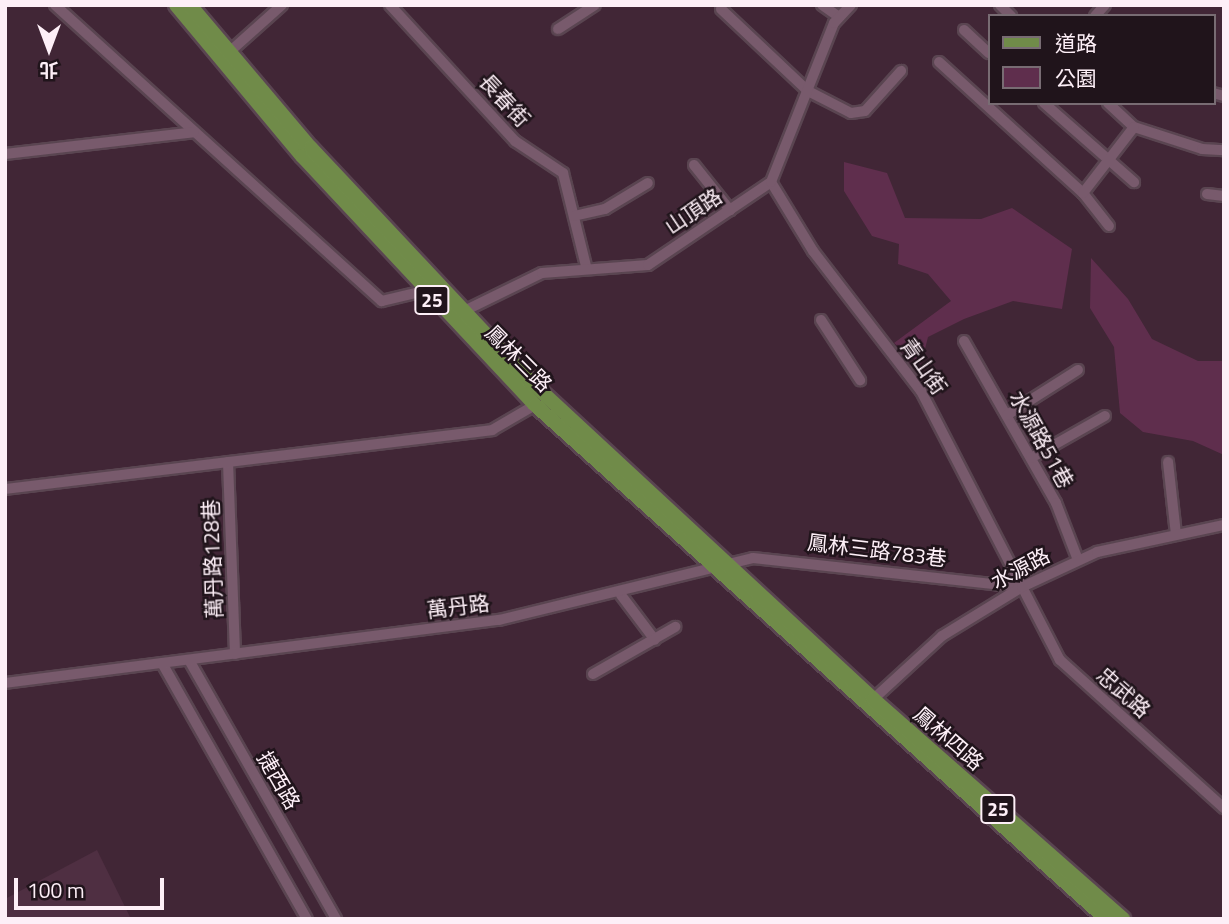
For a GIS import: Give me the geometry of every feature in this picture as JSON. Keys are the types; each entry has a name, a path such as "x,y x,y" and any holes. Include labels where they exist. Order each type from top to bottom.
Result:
{"main road":[{"name":"鳳林三路","path":"176,5 535,405 721,568 869,703"},
{"name":"鳳林三路","path":"190,5 223,57 424,291 456,316 721,568"},
{"name":"鳳林四路","path":"869,703 1101,914 1123,919"}],"street":[{"path":"55,5 382,301 424,291"},
{"path":"223,57 282,5"},
{"name":"長春街","path":"390,5 515,141 563,173 586,266"},
{"path":"558,29 595,5"},
{"path":"822,5 838,16"},
{"path":"771,183 838,16 851,5"},
{"path":"1088,5 1101,10"},
{"path":"721,9 808,91 860,113 901,71"},
{"path":"964,30 988,52"},
{"path":"939,62 1083,193 1110,226"},
{"path":"1046,105 1108,162 1134,182"},
{"path":"1110,105 1134,127 1202,149 1224,150"},
{"path":"1083,193 1134,127"},
{"path":"5,154 194,132"},
{"path":"694,165 730,210"},
{"path":"574,216 605,209 648,183"},
{"name":"山頂路","path":"456,316 501,287 586,266 648,265 771,183"},
{"name":"青山街","path":"771,183 813,251 921,391 1021,587"},
{"path":"1207,194 1224,196"},
{"path":"821,320 860,380"},
{"name":"水源路51巷","path":"964,341 1031,458 1078,560"},
{"path":"1007,415 1078,370"},
{"path":"5,489 492,430 535,405"},
{"path":"1031,458 1104,416"},
{"name":"萬丹路128巷","path":"228,462 235,654"},
{"path":"1168,462 1176,536"},
{"name":"水源路","path":"869,703 942,636 1021,587 1078,560 1224,525"},
{"name":"鳳林三路783巷","path":"721,568 771,556 1021,587"},
{"name":"萬丹路","path":"162,663 499,620 621,594 721,568"},
{"name":"忠武路","path":"1021,587 1060,660 1224,808"},
{"path":"621,594 655,640"},
{"path":"593,674 674,627"},
{"name":"捷西路","path":"189,660 336,919"},
{"path":"5,683 162,663 307,919"}],"shaded area":[{"path":"97,850 131,919 5,919 5,899"}],"green space":[{"path":"844,162 887,173 905,218 981,219 1012,208 1072,249 1062,309 1013,301 964,319 928,337 921,365 894,343 951,301 928,274 898,264 899,244 872,236 844,191"},
{"path":"1091,258 1128,299 1152,339 1198,361 1224,361 1224,455 1193,441 1143,432 1120,413 1114,347 1090,308"}]}
